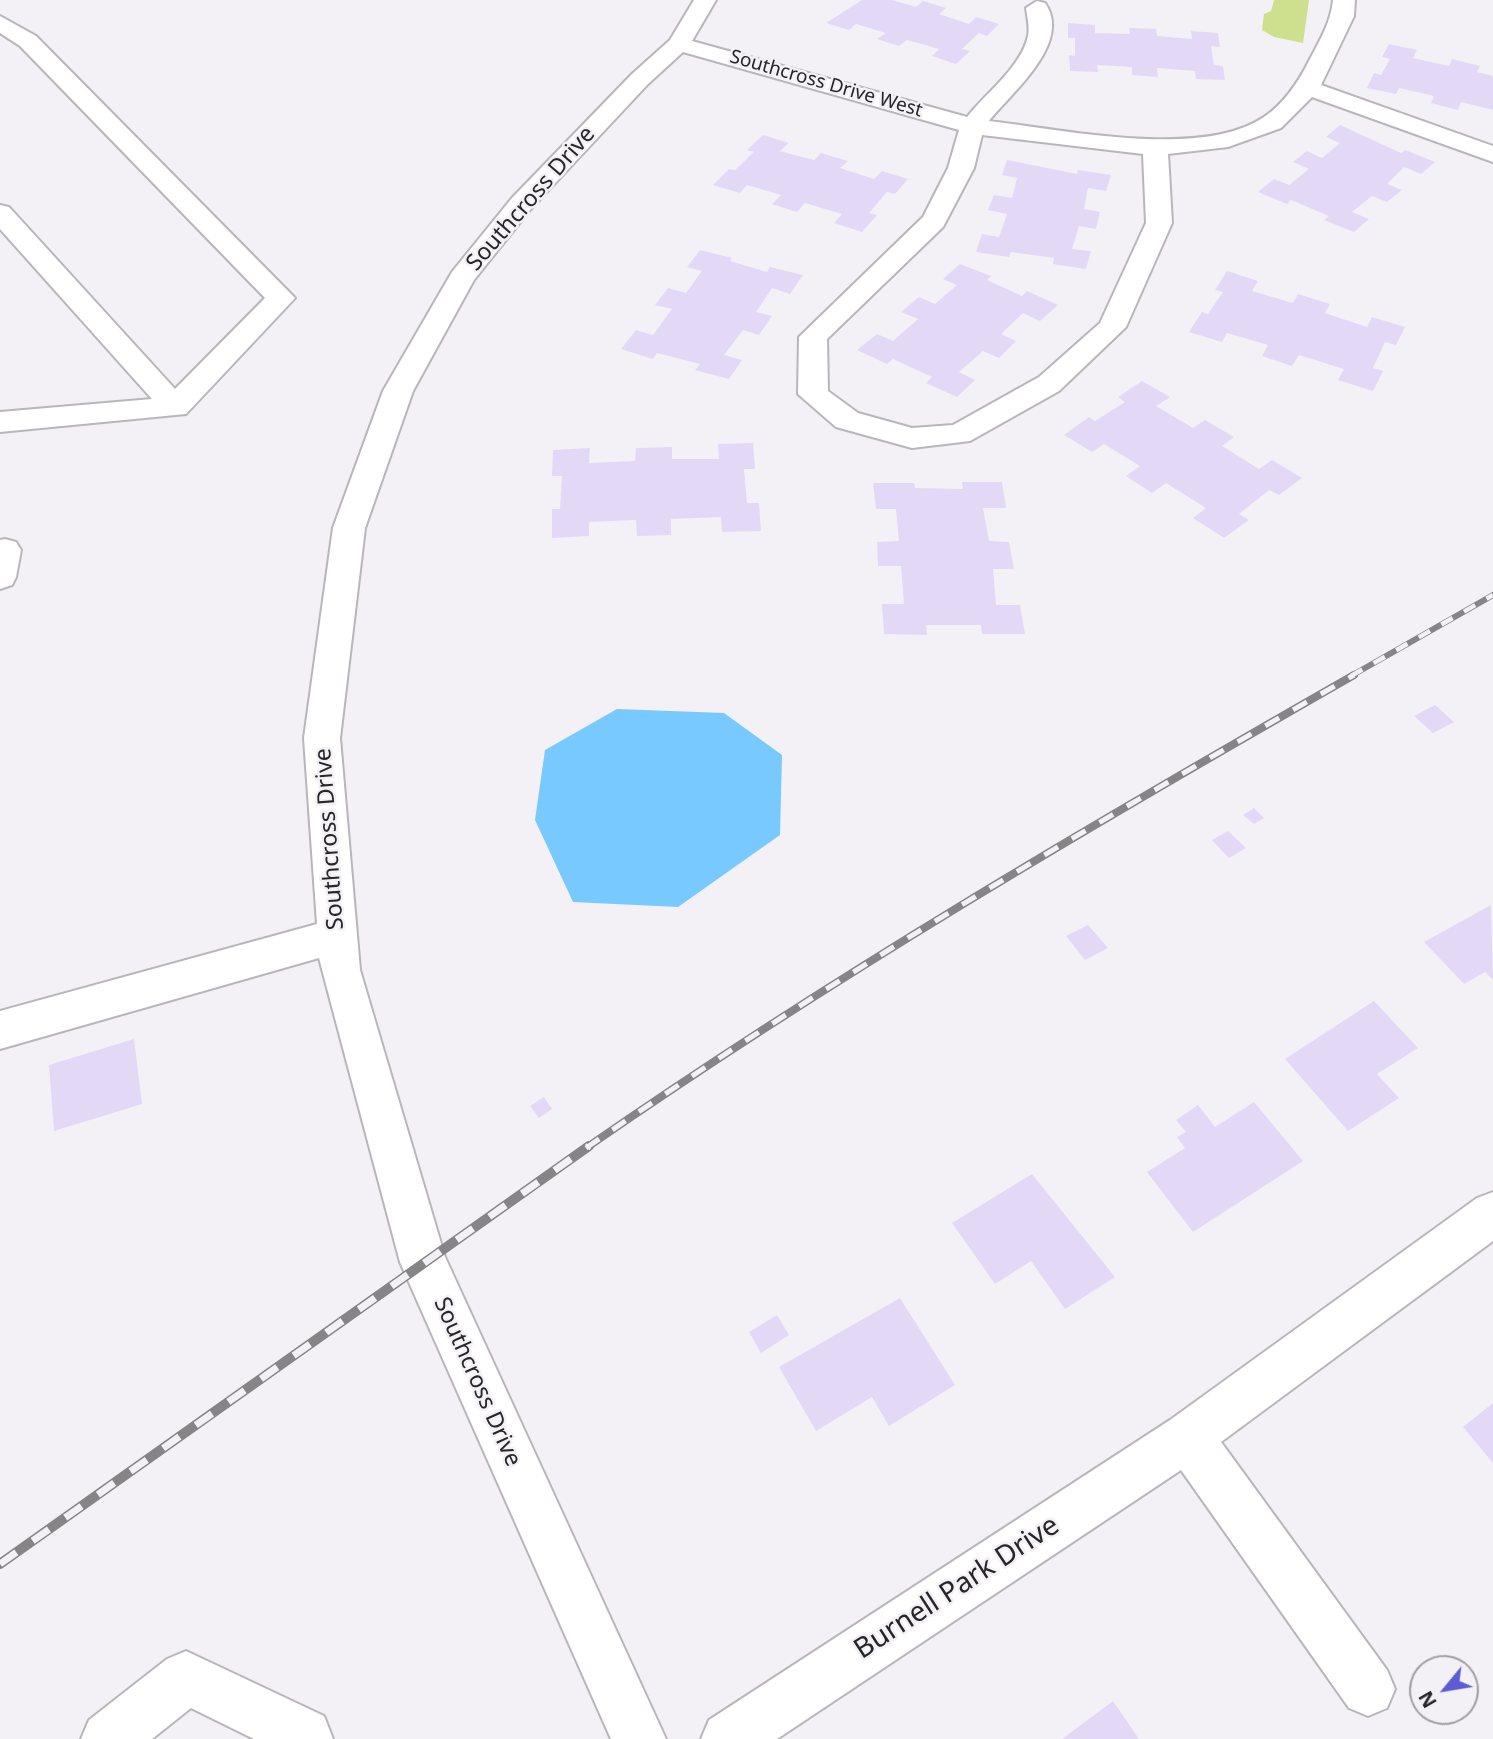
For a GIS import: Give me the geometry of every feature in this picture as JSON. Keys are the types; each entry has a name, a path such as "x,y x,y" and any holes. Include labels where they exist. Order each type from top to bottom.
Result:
{"street":[{"name":"Southcross Drive","path":"639,1739 423,1262 340,970 322,738 349,528 398,391 462,278 521,204 640,79 679,44 705,0"},
{"name":"Southcross Drive West","path":"679,44 972,126 1155,148 1228,140 1272,123 1308,88 1343,16 1344,0"},
{"path":"1037,8 1040,36 1019,76 997,95 972,126 961,168 934,221 813,337 813,394 847,420 912,438 959,434 1049,384 1112,327 1118,316 1159,223 1155,148"},
{"path":"0,23 28,41 281,298 175,407 0,422"},
{"path":"1308,88 1493,154"},
{"path":"0,213 175,407"},
{"path":"0,1030 338,935"},
{"name":"Burnell Park Drive","path":"727,1739 1187,1437 1493,1214"},
{"path":"1187,1437 1368,1689"},
{"path":"108,1739 186,1678 305,1735 306,1739"}],"green space":[{"path":"1274,0 1309,0 1303,43 1274,37 1262,30 1264,14 1271,11"}],"water":[{"path":"617,709 724,713 782,755 780,835 678,907 573,902 535,820 545,750"}],"building":[{"path":"862,0 892,0 916,7 923,1 946,8 939,14 969,24 976,17 999,24 987,36 979,33 962,49 970,51 956,64 932,56 939,49 907,40 899,46 877,39 886,33 856,24 849,30 826,23"},
{"path":"1068,23 1095,25 1095,33 1130,34 1129,28 1156,29 1157,36 1192,39 1191,31 1218,33 1220,47 1211,46 1214,65 1223,66 1225,80 1196,79 1195,71 1157,68 1158,77 1132,75 1132,67 1097,65 1098,72 1070,71 1069,55 1075,56 1075,38 1068,38"},
{"path":"1389,44 1417,50 1413,58 1449,66 1452,59 1480,66 1477,72 1493,76 1493,110 1461,102 1458,110 1431,103 1434,96 1399,88 1396,94 1367,88 1374,73 1381,75 1390,59 1382,57"},
{"path":"1340,125 1401,153 1405,150 1435,162 1421,174 1404,167 1387,184 1402,190 1387,202 1372,196 1352,212 1369,219 1354,232 1324,220 1329,216 1291,200 1287,204 1258,192 1274,179 1289,185 1309,169 1293,162 1307,151 1322,158 1340,143 1326,137"},
{"path":"763,135 789,143 780,151 814,160 821,153 848,161 840,168 874,179 882,171 908,179 895,194 887,192 869,213 877,215 862,232 834,223 842,214 805,203 797,212 772,204 781,195 747,185 740,193 713,185 729,169 735,170 754,152 747,150"},
{"path":"1007,160 1077,174 1078,170 1111,175 1106,191 1088,188 1084,209 1100,212 1096,229 1079,226 1072,249 1091,251 1086,269 1053,264 1054,258 1011,252 1009,257 976,252 982,234 999,237 1007,214 988,210 994,195 1012,198 1017,178 1002,175"},
{"path":"700,250 732,258 730,261 767,272 770,267 803,275 790,294 772,288 756,312 772,316 759,335 743,330 724,355 742,360 729,379 695,370 700,364 657,353 653,359 621,349 636,330 653,335 672,309 655,305 668,288 686,293 702,271 687,267"},
{"path":"960,264 991,276 987,280 1022,296 1027,291 1058,305 1040,321 1023,313 1001,334 1016,341 999,358 983,351 959,372 975,380 957,397 926,383 932,377 893,359 887,364 857,350 877,334 893,341 918,319 901,312 919,297 935,304 957,285 943,279"},
{"path":"1227,271 1258,281 1252,291 1293,303 1298,294 1330,304 1325,313 1367,327 1372,317 1405,327 1396,345 1385,342 1373,368 1383,371 1373,391 1338,380 1344,369 1299,355 1292,366 1262,356 1268,345 1227,333 1222,342 1189,332 1202,312 1208,314 1223,292 1215,290"},
{"path":"1142,381 1170,397 1156,406 1193,428 1205,420 1234,437 1222,446 1259,469 1272,460 1302,478 1279,495 1269,490 1239,514 1249,520 1224,538 1193,518 1206,508 1166,483 1152,493 1126,476 1140,466 1104,444 1092,452 1064,435 1089,417 1095,421 1125,402 1118,397"},
{"path":"753,443 755,469 744,469 747,503 759,503 761,531 722,532 721,517 671,519 671,535 637,536 636,520 589,522 589,536 552,538 552,509 560,509 562,476 552,476 553,450 590,448 589,463 635,461 636,448 672,447 672,459 719,459 718,444"},
{"path":"962,482 1002,482 1006,508 983,508 989,541 1009,542 1014,569 993,569 996,605 1020,605 1025,634 982,634 981,625 926,625 927,635 884,634 882,604 904,604 901,566 878,566 877,542 899,541 896,509 876,509 873,483 914,483 915,488 963,489"},
{"path":"1435,705 1454,722 1433,733 1414,716"},
{"path":"1254,808 1264,818 1254,824 1243,815"},
{"path":"1228,831 1246,848 1229,858 1212,840"},
{"path":"1491,905 1493,980 1485,972 1464,984 1424,942"},
{"path":"1088,925 1108,948 1085,960 1066,936"},
{"path":"1374,1001 1418,1048 1377,1074 1399,1098 1348,1131 1285,1059"},
{"path":"134,1039 142,1104 54,1131 49,1065"},
{"path":"544,1097 552,1109 539,1118 530,1106"},
{"path":"1254,1102 1303,1161 1193,1232 1147,1172 1185,1148 1177,1137 1186,1132 1176,1120 1198,1105 1215,1127"},
{"path":"1032,1174 1115,1277 1065,1309 1031,1261 995,1284 952,1223"},
{"path":"900,1298 955,1385 889,1426 872,1397 816,1431 779,1367"},
{"path":"777,1315 789,1335 761,1353 749,1332"},
{"path":"1493,1403 1493,1463 1463,1427"},
{"path":"1113,1701 1139,1739 1062,1739"}],"railway":[{"path":"1351,676 1493,595"},
{"path":"586,1148 679,1084 869,962 1354,675"},
{"path":"0,1564 589,1146"}]}
